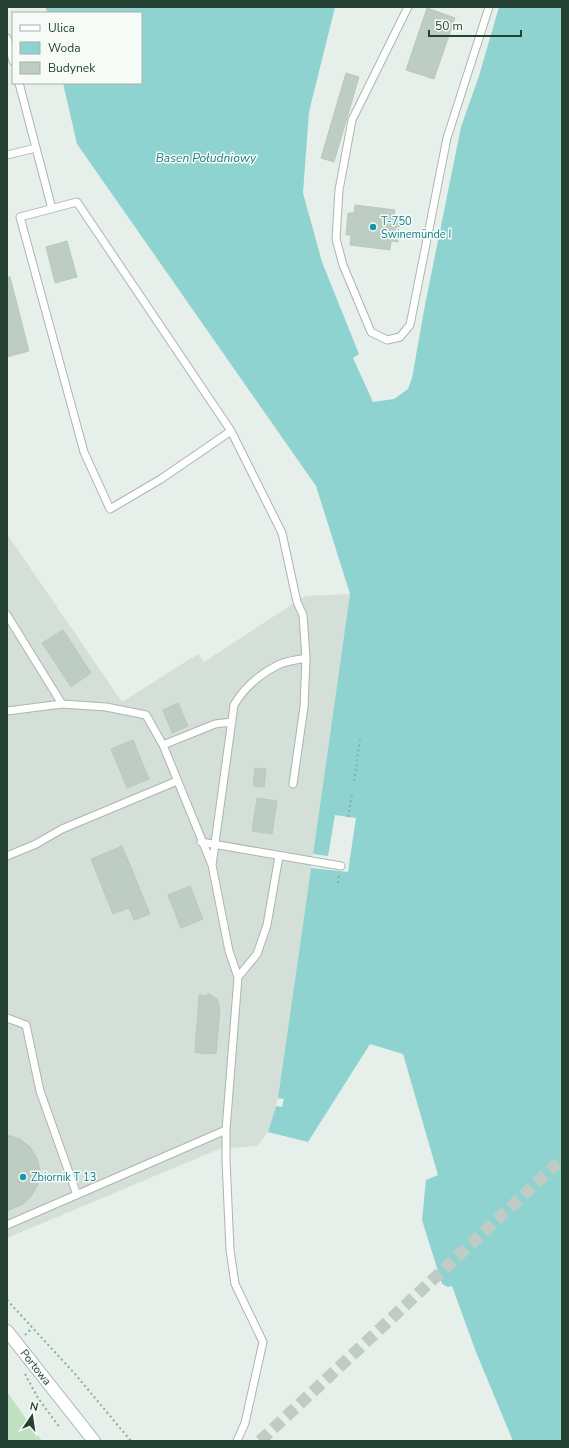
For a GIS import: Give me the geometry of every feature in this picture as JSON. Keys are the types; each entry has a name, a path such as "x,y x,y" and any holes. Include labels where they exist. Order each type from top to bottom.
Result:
{"street":[{"name":"Portowa","path":"7,1331 94,1441"}],"lane":[{"path":"408,7 352,120 339,190 336,239 343,265 371,332 387,340 400,338 410,325 447,138 489,7"},
{"path":"7,38 12,57"},
{"path":"19,84 52,209"},
{"path":"7,155 36,148"},
{"path":"231,431 161,480 110,509 84,452 26,247 20,217 77,202 231,431 282,533 297,602 303,616 306,658 304,707 293,784"},
{"path":"7,615 62,704"},
{"path":"212,865 216,845 234,705 240,695 256,679 279,664 306,658"},
{"path":"7,711 62,704 106,707 146,715 163,746 201,842 212,865 229,951 238,977 226,1130 230,1250 235,1284 263,1342 245,1423 236,1441"},
{"path":"163,746 215,724 232,722"},
{"path":"7,856 36,844 62,829 177,781"},
{"path":"201,842 340,868"},
{"path":"238,977 258,954 268,925 279,856"},
{"path":"7,1018 26,1026 40,1091 77,1194"},
{"path":"7,1225 226,1130"}],"path":[{"path":"354,782 360,740"},
{"path":"348,817 352,794"},
{"path":"338,884 340,868"},
{"path":"7,1300 75,1374 131,1441"}],"shaded area":[{"path":"7,534 122,702 198,654 204,662 305,596 350,594 278,1098 268,1132 257,1146 219,1149 7,1238"}],"green space":[{"path":"7,1392 42,1441 7,1441"}],"water":[{"name":"Basen Południowy","path":"46,7 335,7 309,112 303,193 322,262 359,354 353,358 373,402 394,399 408,389 412,378 425,305 461,127 479,76 499,7 562,7 562,1441 513,1441 476,1352 452,1286 448,1287 442,1284 422,1220 426,1180 438,1175 403,1054 370,1044 308,1142 268,1132 276,1106 282,1107 284,1099 278,1098 311,868 348,872 356,818 335,815 328,856 313,854 350,594 316,486 77,144 63,84 142,84 142,12 47,12"}],"building":[{"path":"427,8 455,18 434,79 406,70"},
{"path":"346,73 359,77 334,162 321,158"},
{"name":"T-750 Swinemünde I","path":"355,205 395,210 394,218 400,219 398,242 391,241 390,250 350,245 351,235 346,235 348,213 354,213"},
{"path":"67,241 77,277 55,283 46,247"},
{"path":"7,277 10,277 29,351 7,357"},
{"path":"63,630 91,673 71,687 42,643"},
{"path":"178,703 188,726 172,733 163,710"},
{"path":"133,740 149,779 127,788 111,749"},
{"path":"255,768 266,769 264,787 253,786"},
{"path":"257,798 277,801 272,834 252,831"},
{"path":"122,846 150,914 134,920 129,908 113,914 91,859"},
{"path":"190,886 203,919 181,928 168,895"},
{"path":"208,993 217,999 220,1009 216,1053 204,1054 195,1052 199,995 207,996"},
{"name":"Zbiornik T 13","path":"7,1135 20,1139 30,1147 37,1158 40,1171 38,1184 32,1195 23,1204 7,1211"}],"tunnel":[{"path":"260,1441 562,1159"}],"place":[{"name":"T-750 Swinemünde I","path":"373,227"},
{"name":"Zbiornik T 13","path":"23,1177"}]}
